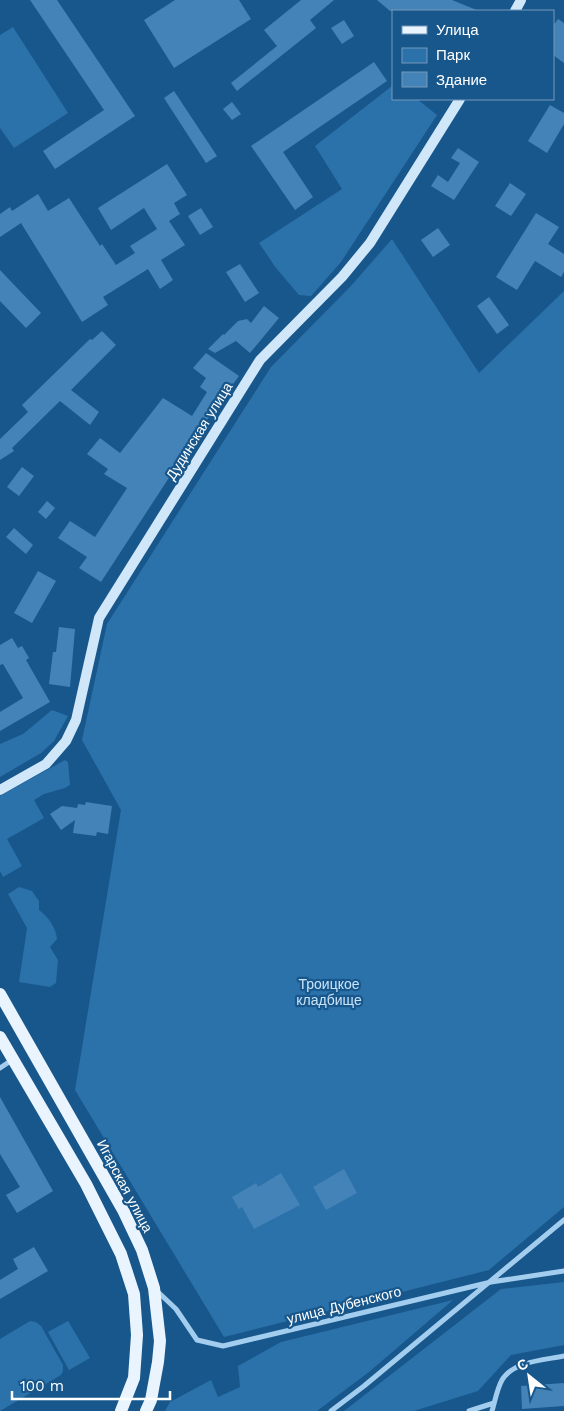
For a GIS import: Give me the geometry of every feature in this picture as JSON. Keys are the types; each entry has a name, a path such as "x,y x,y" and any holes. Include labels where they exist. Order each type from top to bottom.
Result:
{"main road":[{"name":"Игарская улица","path":"0,994 123,1210 142,1250 154,1288 160,1341 151,1400 146,1411"},
{"path":"0,1037 86,1184 121,1254 129,1278 134,1294 137,1352 134,1378 121,1411"}],"street":[{"name":"Дудинская улица","path":"0,790 46,764 66,741 76,720 99,618 260,360 342,277 370,243 459,100"},
{"path":"0,1068 13,1060"},
{"path":"331,1411 491,1282 564,1220"},
{"name":"улица Дубенского","path":"154,1288 176,1309 197,1340 223,1346 491,1282 564,1271"},
{"path":"492,1411 502,1380 512,1370 522,1365 564,1356"},
{"path":"469,1411 494,1403"}],"green space":[{"path":"13,27 68,113 14,148 0,128 0,35"},
{"path":"392,86 392,100 418,100 437,115 341,262 311,296 299,295 276,268 259,243 342,189 315,146"},
{"name":"Троицкое кладбище","path":"392,239 479,373 564,291 564,1207 489,1270 224,1337 75,1090 121,810 82,740 107,624 271,367 350,287"},
{"path":"52,710 68,716 54,741 41,753 0,777 0,744 23,734"},
{"path":"65,760 68,762 70,785 44,794 34,800 44,818 7,839 22,866 3,877 0,871 0,796"},
{"path":"19,887 32,891 39,901 39,910 55,930 57,939 50,947 58,960 56,983 50,987 19,982 27,928 8,894"},
{"path":"564,1282 564,1345 511,1355 478,1391 414,1411 344,1411 501,1289"},
{"path":"453,1300 369,1372 317,1411 165,1411 170,1402 211,1380 218,1397 240,1387 238,1366 281,1342"},
{"path":"30,1321 36,1322 41,1326 63,1365 63,1371 61,1375 0,1411 0,1339"},
{"path":"68,1321 90,1358 69,1370 48,1332"}],"building":[{"path":"30,0 57,0 135,116 55,169 43,151 104,110"},
{"path":"175,0 239,0 251,19 174,68 144,20"},
{"path":"301,0 334,0 310,20 316,28 237,91 231,83 277,46 264,30"},
{"path":"377,0 452,0 477,10 392,10 390,11"},
{"path":"558,19 564,23 564,63 554,56 554,25"},
{"path":"344,20 354,36 342,44 331,28"},
{"path":"374,62 387,81 283,152 313,197 295,210 251,146"},
{"path":"174,91 217,156 206,163 164,98"},
{"path":"232,102 241,114 232,120 223,109"},
{"path":"550,105 564,113 564,124 547,153 528,141"},
{"path":"458,148 479,162 454,200 431,186 438,175 448,182 460,163 451,158"},
{"path":"167,164 187,195 174,203 180,214 169,221 185,245 161,260 173,280 160,289 148,269 103,297 108,305 82,322 21,223 0,237 0,214 10,207 12,211 38,194 48,211 69,198 100,246 102,244 116,265 135,253 130,246 157,229 144,208 111,230 98,208"},
{"path":"510,183 526,194 511,216 495,206"},
{"path":"201,208 213,227 200,235 188,216"},
{"path":"536,213 559,227 548,244 564,254 564,272 561,277 535,261 517,290 496,277"},
{"path":"438,228 450,245 433,257 421,240"},
{"path":"240,264 259,293 245,302 226,272"},
{"path":"0,270 41,313 26,328 0,301"},
{"path":"489,297 509,325 497,334 477,306"},
{"path":"264,306 279,318 250,353 236,341 215,353 208,349 238,321 247,319 251,323"},
{"path":"102,331 116,345 71,390 99,412 90,425 60,401 12,448 14,451 0,460 0,439 28,412 22,405 90,339 92,340"},
{"path":"206,353 239,376 204,424 101,582 79,568 87,557 58,538 70,521 95,537 127,488 104,474 108,469 87,454 100,438 120,453 163,398 192,416 207,392 200,387 206,378 193,368"},
{"path":"22,467 34,476 19,496 7,487"},
{"path":"47,501 55,508 46,519 38,512"},
{"path":"14,528 33,545 26,554 6,537"},
{"path":"38,571 56,581 32,623 14,613"},
{"path":"59,627 75,629 70,687 49,684 53,652 56,652"},
{"path":"12,638 18,648 22,646 29,658 26,660 50,702 0,731 0,712 23,698 3,664 0,665 0,645"},
{"path":"86,802 112,806 108,834 97,832 96,836 73,833 75,820 61,830 50,814 62,806 77,808 78,804 85,805"},
{"path":"0,1097 53,1191 17,1213 6,1195 20,1187 0,1154"},
{"path":"344,1169 357,1193 326,1210 313,1187"},
{"path":"281,1173 300,1205 254,1229 242,1207 239,1209 232,1197 256,1183 258,1187"},
{"path":"34,1247 48,1271 0,1299 0,1280 18,1269 13,1259"},
{"path":"564,1383 564,1406 522,1409 521,1386"}]}
